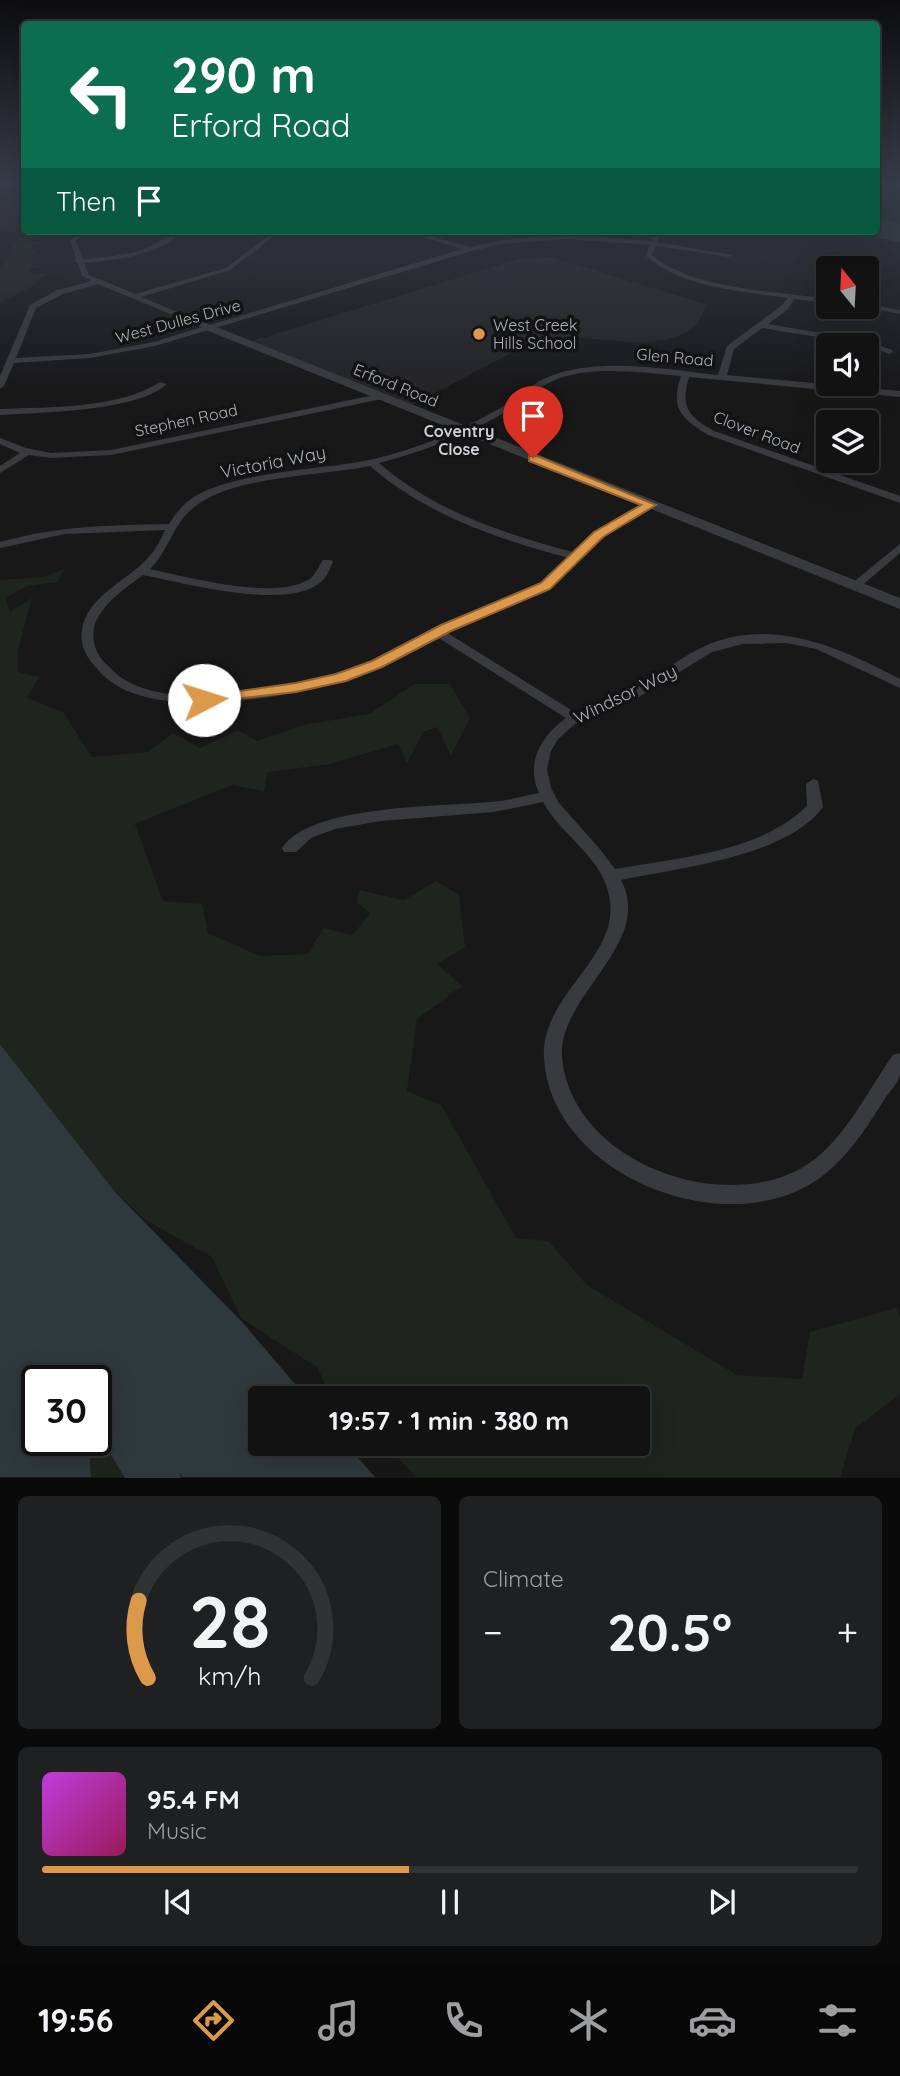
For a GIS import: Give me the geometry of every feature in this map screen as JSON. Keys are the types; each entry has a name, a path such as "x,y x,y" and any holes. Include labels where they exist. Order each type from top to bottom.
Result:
{"street":[{"path":"76,254 78,261 132,254"},
{"path":"132,296 228,269 248,254"},
{"name":"West Dulles Drive","path":"10,361 108,354 155,344 454,254"},
{"path":"650,254 650,258 676,274 708,282 816,299"},
{"name":"West Dulles Drive","path":"721,254 729,255"},
{"name":"Erford Road","path":"78,261 86,276 96,282 900,604"},
{"path":"0,386 33,307 60,292 96,282"},
{"path":"722,377 730,348 783,308 794,295"},
{"path":"879,308 900,312"},
{"path":"760,325 862,342 889,352"},
{"name":"Glen Road","path":"462,430 504,410 538,384 559,376 600,369 722,377 900,394"},
{"name":"Clover Road","path":"686,374 680,393 680,407 690,419 711,433 900,500"},
{"path":"0,412 122,399 157,391 163,384"},
{"name":"Stephen Road","path":"0,441 27,452 52,455 103,453 379,397"},
{"name":"Victoria Way","path":"462,430 372,462 217,491 188,506 171,527 160,552 100,606 88,624 88,643 98,664 119,681 149,693 204,700 296,687 359,671 437,632 545,586 611,525 650,505"},
{"path":"0,470 27,452"},
{"path":"372,462 389,479 417,496 508,537 576,556"},
{"path":"0,545 35,534 70,528 171,527"},
{"path":"855,586 900,547"},
{"path":"141,571 227,589 263,592 296,588 317,580 326,571 327,562"},
{"path":"437,632 575,718"},
{"name":"Windsor Way","path":"900,684 828,649 786,639 753,639 720,645 631,696 575,718 554,733 542,754 541,779 547,796 611,876 619,901 614,938 558,1019 553,1039 553,1060 565,1100 583,1128 611,1156 670,1186 701,1194 751,1196 784,1188 808,1175 831,1156 900,1061"},
{"path":"611,876 752,846 778,836 805,821 815,807 813,784"},
{"path":"290,848 306,834 332,824 381,816 494,807 547,796"}],"shaded area":[{"path":"34,254 32,266 63,264 29,268 32,274 65,272 44,275 33,286 0,303 0,268 10,255"},
{"name":"West Creek Hills School","path":"551,257 708,305 695,326 679,336 665,340 641,343 571,337 530,343 411,406 252,341 519,259"},
{"path":"64,569 58,582 27,586 5,598 10,612 32,598 18,650 18,672 39,677 27,698 63,712 92,757 148,752 173,733 200,748 238,730 257,741 303,725 369,714 415,684 450,684 470,718 451,755 437,727 423,732 407,763 398,744 330,764 268,772 264,791 232,785 135,824 163,901 202,904 208,933 260,956 307,954 324,928 352,935 370,914 357,902 359,890 404,900 436,881 459,895 465,947 437,964 462,986 417,1019 407,1091 441,1105 516,1238 548,1241 587,1285 737,1375 802,1379 810,1332 896,1308 900,1315 900,1394 855,1429 840,1477 416,1477 396,1456 650,1456 650,1386 325,1386 318,1368 241,1318 212,1257 147,1221 116,1193 0,1044 0,580 44,577"},
{"path":"0,1044 116,1193 243,1323 297,1386 248,1386 248,1456 357,1456 375,1477 182,1477 112,1382 112,1365 21,1365 21,1456 90,1456 91,1477 0,1477"},
{"path":"112,1381 182,1477 91,1477 90,1456 112,1456"}],"waterway":[{"path":"112,1408 155,1478"}],"place":[{"name":"West Creek Hills School","path":"479,334"}],"district":[{"name":"Coventry Close","path":"459,440"}],"route":[{"path":"204,700 241,697 341,678 377,664 446,628 545,586 598,534 650,505 533,458"}]}
